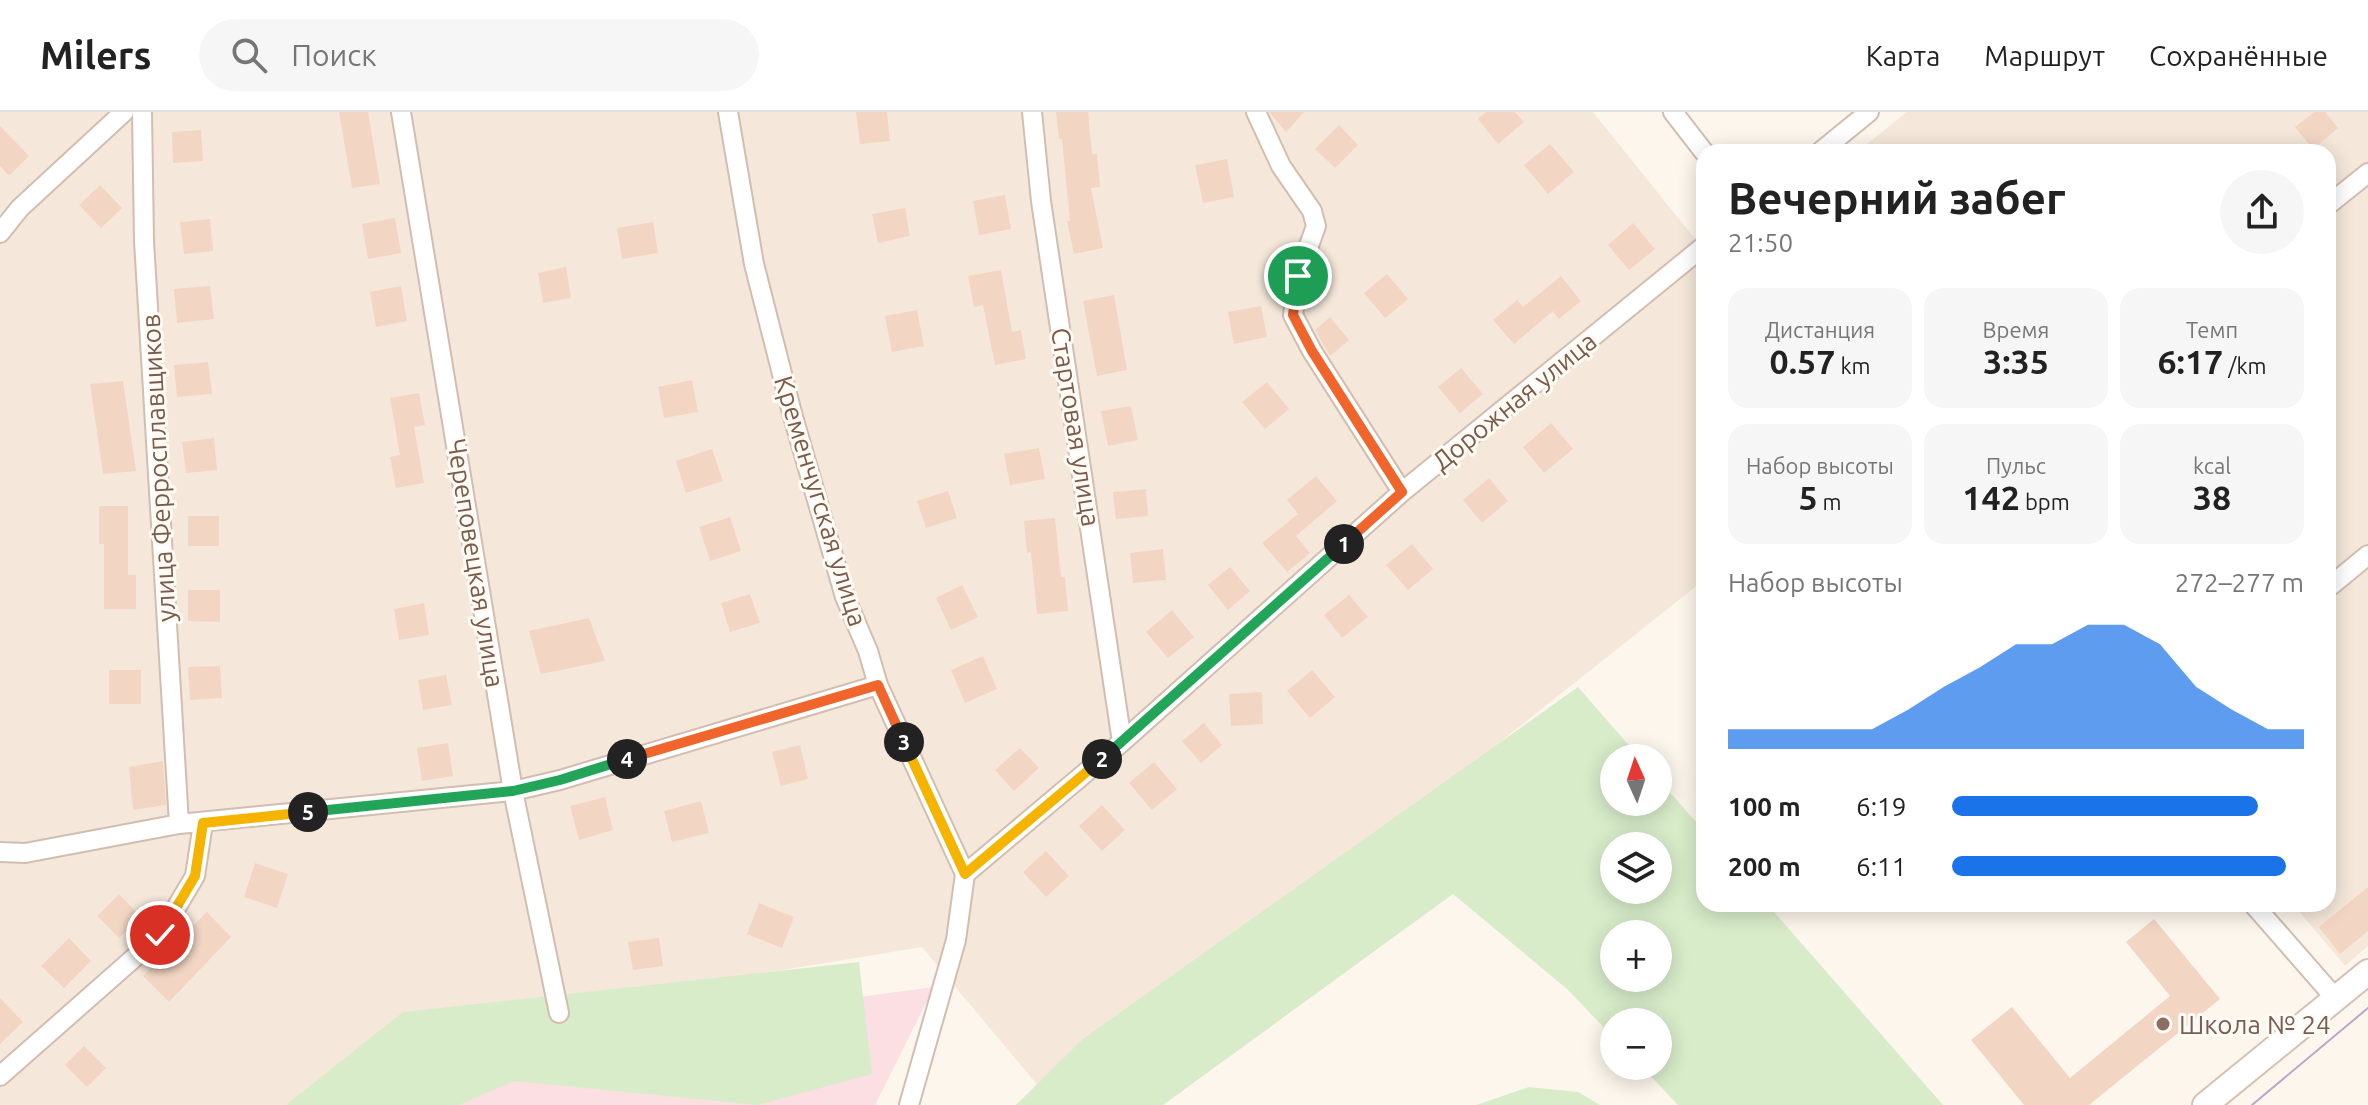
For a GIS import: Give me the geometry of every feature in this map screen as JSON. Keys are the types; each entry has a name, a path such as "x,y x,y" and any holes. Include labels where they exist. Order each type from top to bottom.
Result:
{"main road":[{"path":"2205,1105 2368,972"}],"street":[{"path":"0,233 20,208 124,112"},
{"name":"улица Ферросплавщиков","path":"142,112 144,241 179,824"},
{"name":"Череповецкая улица","path":"401,112 513,791 559,1013"},
{"name":"Кременчугская улица","path":"728,112 754,264 792,413 845,597 868,651 878,685 965,874"},
{"name":"Стартовая улица","path":"1032,112 1041,201 1122,742"},
{"path":"1256,112 1281,166 1312,211 1316,226 1298,276 1293,315 1312,351 1402,492"},
{"path":"1673,112 1698,144"},
{"path":"1830,144 1869,112"},
{"path":"2336,199 2368,173"},
{"name":"Дорожная улица","path":"965,874 1122,742 1402,492 1696,253"},
{"path":"2336,581 2368,555"},
{"path":"0,852 25,853 179,824 513,791 560,780 878,685"},
{"path":"0,1076 160,935 195,876 203,823"},
{"path":"909,1105 956,940 965,874"},
{"path":"2260,912 2336,999"}],"shaded area":[{"path":"0,112 1593,112 1696,240 1696,586 1050,1100 922,947 399,1034 299,1105 0,1105"},
{"path":"1907,112 2368,112 2368,946 2345,966 2300,912 2336,912 2336,144 1867,144"},
{"path":"934,987 875,1105 344,1105 393,1059"}],"green space":[{"path":"1578,687 1628,744 1600,744 1600,816 1672,816 1672,795 1696,822 1696,912 1774,912 1943,1105 1678,1105 1654,1080 1672,1080 1672,1008 1600,1008 1600,1023 1567,989 1453,894 1163,1105 1016,1105 1083,1039"},
{"path":"859,962 872,1074 757,1105 514,1081 459,1105 286,1105 403,1012"},
{"path":"1529,1087 1578,1092 1600,1105 1476,1105"}],"building":[{"path":"339,112 368,112 380,184 352,188"},
{"path":"856,112 887,112 890,141 860,144"},
{"path":"1056,112 1088,112 1092,154 1097,154 1100,187 1091,188 1103,248 1074,254 1067,221 1070,221 1062,139 1059,139"},
{"path":"1269,112 1304,112 1286,132"},
{"path":"1486,112 1515,112 1524,122 1498,144 1478,119"},
{"path":"2314,112 2325,112 2338,128 2319,144 2309,144 2295,127"},
{"path":"1339,125 1358,145 1335,168 1315,149"},
{"path":"0,126 29,156 9,176 0,166"},
{"path":"201,130 203,161 173,163 172,132"},
{"path":"1550,144 1574,172 1548,194 1524,165"},
{"path":"1227,159 1234,197 1203,203 1195,165"},
{"path":"100,185 122,208 101,228 79,205"},
{"path":"1005,195 1011,229 979,235 973,201"},
{"path":"905,208 910,236 878,243 872,214"},
{"path":"395,218 401,253 368,259 362,224"},
{"path":"210,219 213,251 184,254 180,222"},
{"path":"653,222 658,253 622,259 617,228"},
{"path":"1633,223 1655,249 1629,270 1608,245"},
{"path":"566,267 571,298 543,303 538,273"},
{"path":"1001,270 1012,332 1021,330 1026,359 995,365 983,305 974,307 968,276"},
{"path":"1387,274 1408,299 1385,318 1364,293"},
{"path":"1561,276 1581,301 1559,319 1553,311 1514,344 1493,320 1517,300 1523,307"},
{"path":"210,286 214,319 177,323 174,289"},
{"path":"401,286 407,321 376,327 370,292"},
{"path":"1114,295 1127,370 1097,376 1083,301"},
{"path":"1261,306 1267,337 1234,344 1228,312"},
{"path":"917,310 924,346 892,352 885,316"},
{"path":"1330,317 1349,340 1330,356 1315,330"},
{"path":"208,362 212,394 177,397 174,365"},
{"path":"1461,368 1483,394 1460,413 1438,387"},
{"path":"692,380 698,412 664,418 658,387"},
{"path":"123,381 136,471 103,474 90,384"},
{"path":"1267,382 1289,409 1265,429 1242,402"},
{"path":"419,393 425,425 414,427 424,483 396,488 390,457 400,455 390,398"},
{"path":"1131,406 1138,440 1108,446 1101,411"},
{"path":"1551,423 1573,449 1544,473 1523,447"},
{"path":"214,438 217,470 186,473 182,442"},
{"path":"1039,448 1045,479 1010,485 1004,454"},
{"path":"712,449 723,481 686,493 676,461"},
{"path":"1316,476 1337,501 1296,536 1310,553 1287,572 1262,543 1298,514 1287,500"},
{"path":"1489,478 1508,501 1482,523 1463,500"},
{"path":"1146,489 1148,516 1116,519 1113,492"},
{"path":"948,491 957,518 926,528 917,501"},
{"path":"99,506 128,506 128,575 136,575 136,609 104,609 104,544 99,544"},
{"path":"188,516 219,516 219,546 188,546"},
{"path":"730,517 741,551 710,561 699,527"},
{"path":"1055,518 1068,611 1037,614 1031,552 1027,553 1024,521"},
{"path":"1412,544 1433,569 1408,590 1386,565"},
{"path":"1163,549 1166,580 1133,583 1130,553"},
{"path":"1230,567 1250,591 1228,610 1208,585"},
{"path":"962,585 978,617 951,630 936,598"},
{"path":"188,590 220,590 220,622 188,621"},
{"path":"750,594 760,623 730,632 721,603"},
{"path":"1349,595 1368,617 1342,638 1324,615"},
{"path":"424,603 429,635 399,640 394,609"},
{"path":"1172,610 1194,637 1168,658 1146,632"},
{"path":"589,618 605,661 541,674 529,631"},
{"path":"983,656 997,689 965,703 951,670"},
{"path":"220,666 222,698 190,700 188,667"},
{"path":"109,670 141,670 141,704 109,704"},
{"path":"1312,670 1335,697 1310,718 1287,691"},
{"path":"446,675 452,705 423,710 418,680"},
{"path":"1262,692 1263,724 1231,726 1229,694"},
{"path":"1204,723 1222,745 1201,763 1182,741"},
{"path":"448,743 453,776 422,781 417,748"},
{"path":"800,745 808,779 781,786 772,752"},
{"path":"1020,748 1039,768 1014,791 995,770"},
{"path":"163,761 166,805 133,810 129,767"},
{"path":"1154,762 1177,789 1152,810 1129,783"},
{"path":"605,797 613,830 579,840 570,806"},
{"path":"701,801 709,833 672,842 664,811"},
{"path":"1102,805 1125,830 1102,851 1079,826"},
{"path":"1046,851 1069,876 1046,897 1023,872"},
{"path":"255,863 288,874 277,908 244,897"},
{"path":"2368,887 2368,931 2340,954 2319,927"},
{"path":"119,894 141,917 119,938 97,916"},
{"path":"759,903 794,917 782,948 747,934"},
{"path":"207,912 231,937 169,1002 143,976"},
{"name":"Школа № 24","path":"2154,919 2220,999 2089,1105 2024,1105 1971,1040 2012,1007 2070,1078 2170,996 2126,942"},
{"path":"69,938 91,961 64,988 41,966"},
{"path":"659,938 663,966 633,970 628,942"},
{"path":"0,998 23,1022 0,1044"},
{"path":"84,1046 106,1068 87,1087 65,1065"}],"tram line":[{"path":"2252,1105 2368,1008"}],"place":[{"name":"Школа № 24","path":"2163,1024"}],"route":[{"path":"160,935 195,876 203,823 513,791 560,780 878,685 965,874 1122,742 1402,492 1312,351 1293,315 1298,276"}]}
